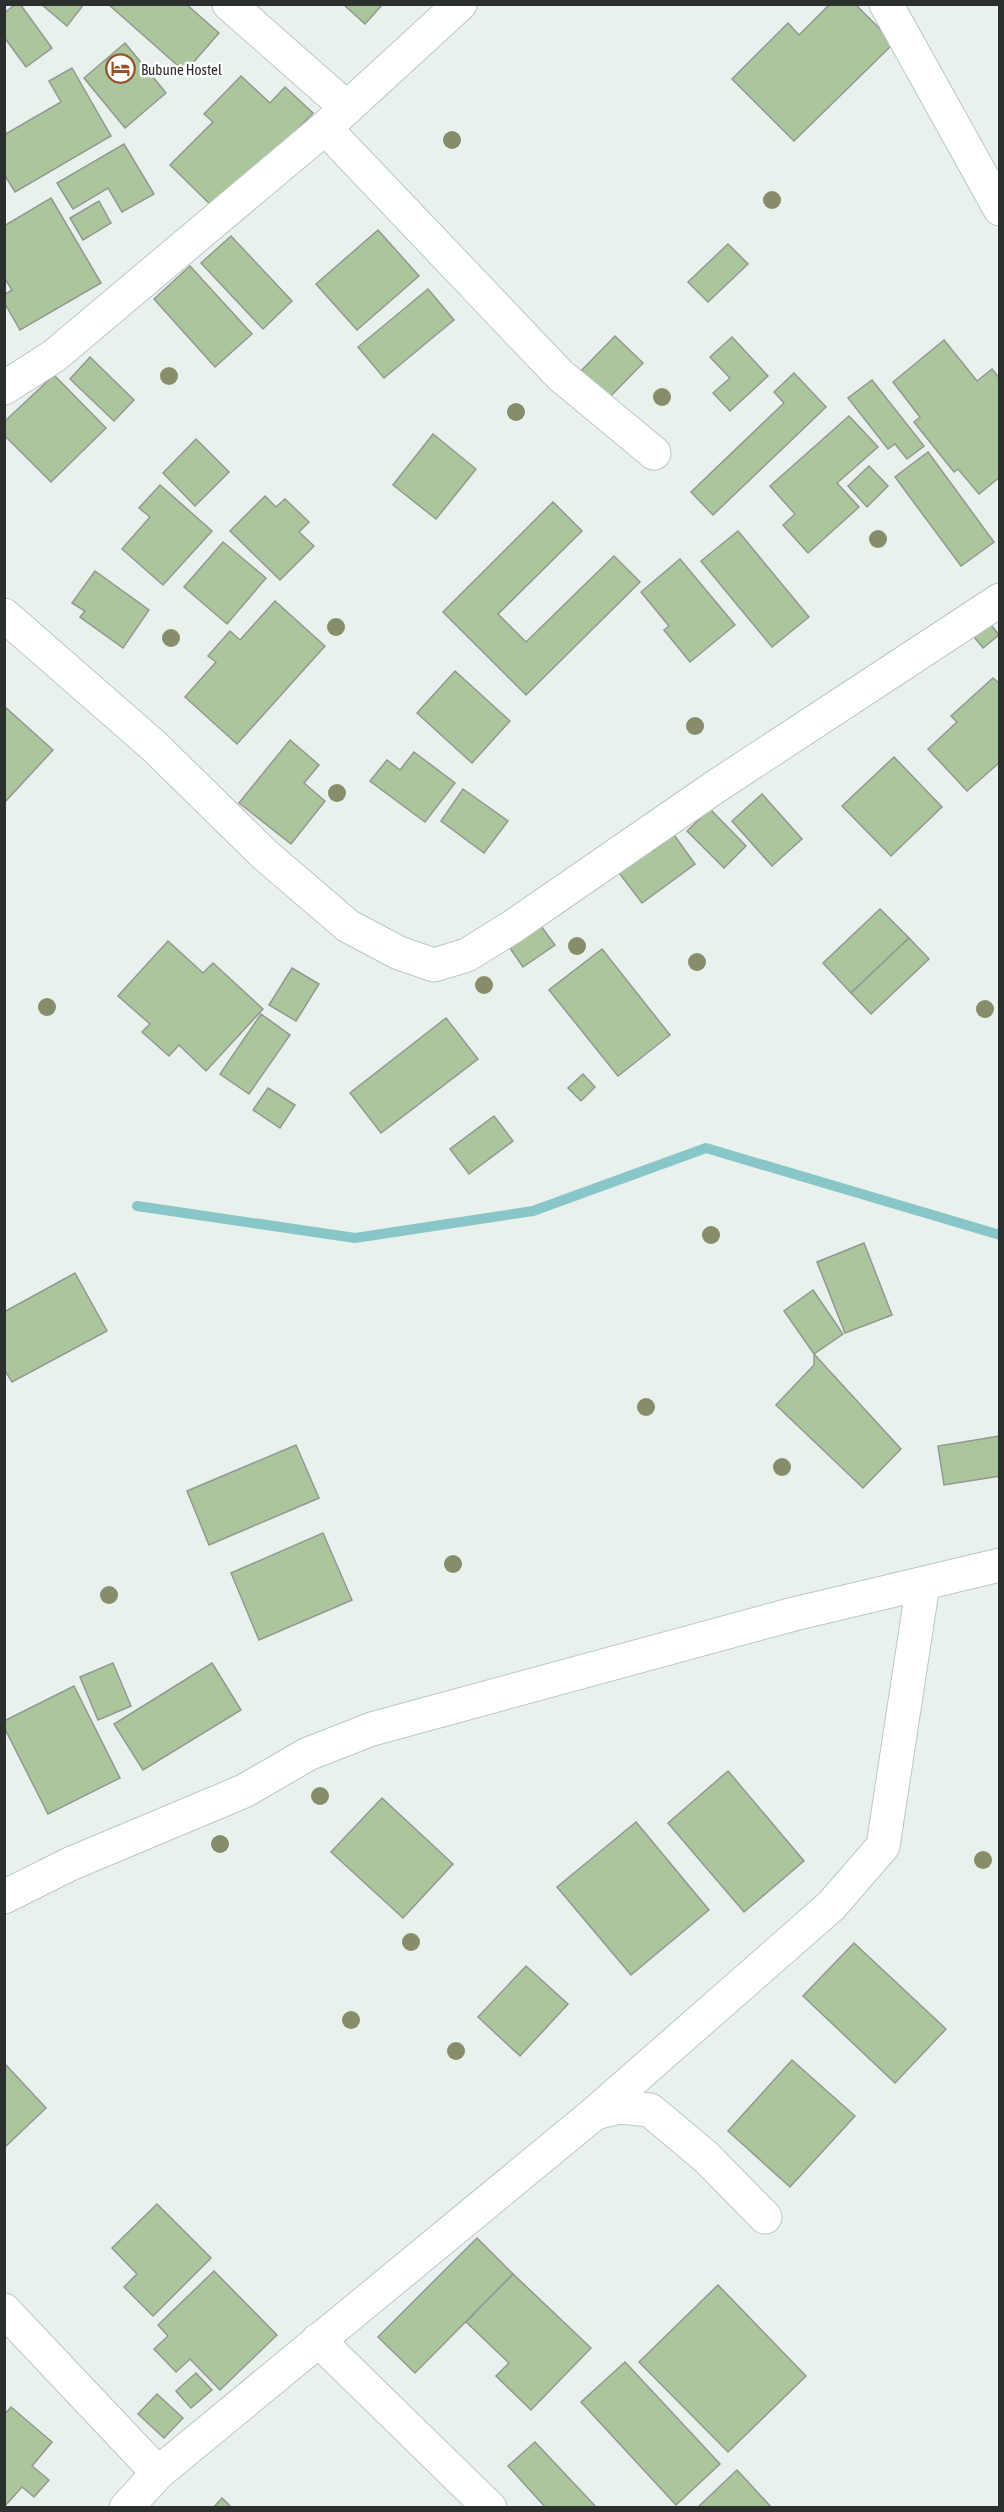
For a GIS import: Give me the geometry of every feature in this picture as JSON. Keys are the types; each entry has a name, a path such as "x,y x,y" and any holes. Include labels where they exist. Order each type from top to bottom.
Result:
{"street":[{"path":"229,4 336,118 547,362 654,453"},
{"path":"4,388 54,356 336,118 459,4"},
{"path":"886,4 999,209"},
{"path":"4,615 154,746 264,854 348,926 399,953 434,965 466,956 512,927 715,787 999,600"},
{"path":"4,1897 70,1864 244,1791 308,1754 372,1729 794,1614 999,1565"},
{"path":"126,2508 158,2473 595,2113 832,1905 883,1846 923,1584"},
{"path":"595,2113 620,2107 650,2110 706,2157 765,2217"},
{"path":"4,2310 158,2473"},
{"path":"318,2340 490,2508"}],"building":[{"path":"16,4 20,4 52,48 26,67 4,37 4,13"},
{"path":"41,4 84,4 67,26"},
{"path":"108,4 186,4 219,33 185,72"},
{"path":"343,4 383,4 365,24"},
{"path":"830,4 855,4 894,43 794,141 732,79 788,23 799,35"},
{"path":"125,43 166,93 125,128 84,78"},
{"path":"72,68 111,136 15,192 4,174 4,135 61,102 49,81"},
{"path":"241,76 270,103 285,87 313,113 217,211 170,165 213,122 204,114"},
{"path":"124,144 154,194 122,212 108,188 73,209 57,183"},
{"path":"51,198 101,283 20,330 4,302 4,295 12,290 4,277 4,226"},
{"path":"99,201 111,223 83,240 70,218"},
{"path":"378,230 419,276 357,330 316,284"},
{"path":"231,236 292,301 263,329 201,263"},
{"path":"728,244 748,264 708,302 688,282"},
{"path":"190,266 252,334 215,367 154,299"},
{"path":"428,289 454,320 384,378 358,347"},
{"path":"615,336 643,363 606,401 578,374"},
{"path":"732,337 768,376 730,411 713,393 730,378 710,357"},
{"path":"944,340 977,381 992,369 1000,379 1000,477 979,494 958,469 954,472 914,422 920,417 893,382"},
{"path":"90,357 134,400 114,421 70,379"},
{"path":"794,373 826,407 713,515 691,492 784,403 774,392"},
{"path":"54,375 106,428 51,482 4,435 4,422"},
{"path":"872,380 924,446 907,459 895,444 888,449 848,398"},
{"path":"849,416 878,447 837,483 859,507 808,553 783,525 795,514 770,486"},
{"path":"433,434 476,469 436,519 393,485"},
{"path":"196,439 229,472 195,506 163,473"},
{"path":"928,452 994,542 961,566 895,477"},
{"path":"869,466 888,486 867,507 848,486"},
{"path":"160,485 212,531 163,585 122,549 150,517 139,508"},
{"path":"265,496 276,507 285,499 309,522 299,532 314,546 280,580 230,531"},
{"path":"553,502 582,531 498,614 526,642 614,556 640,582 526,695 443,612"},
{"path":"738,531 809,617 772,647 701,561"},
{"path":"223,542 266,578 227,624 184,587"},
{"path":"680,559 735,625 690,662 664,630 669,626 641,592"},
{"path":"95,571 149,610 123,648 80,617 85,611 72,603"},
{"path":"275,601 325,646 237,744 185,697 216,662 208,656 230,631 240,640"},
{"path":"983,615 999,635 983,648 967,628"},
{"path":"455,671 510,721 472,763 417,713"},
{"path":"993,678 1000,684 1000,762 967,791 928,749 957,722 951,716"},
{"path":"4,706 53,750 4,803"},
{"path":"290,740 319,765 304,783 325,801 291,844 239,803"},
{"path":"414,752 455,783 425,822 370,781 387,760 400,770"},
{"path":"894,757 942,807 891,856 842,806"},
{"path":"463,789 508,821 484,853 441,821"},
{"path":"762,794 802,839 772,866 732,821"},
{"path":"710,809 746,846 724,868 687,831"},
{"path":"674,835 695,864 642,903 616,869 649,846 653,851"},
{"path":"880,909 909,938 851,993 823,963"},
{"path":"538,922 555,945 523,967 507,944"},
{"path":"909,938 929,959 871,1014 851,993"},
{"path":"168,941 203,973 213,963 263,1009 206,1071 179,1045 169,1056 142,1032 150,1024 118,996"},
{"path":"602,949 670,1035 618,1076 549,990"},
{"path":"292,968 319,984 296,1021 269,1005"},
{"path":"261,1014 290,1035 249,1094 220,1074"},
{"path":"446,1018 478,1059 381,1133 350,1093"},
{"path":"583,1074 595,1087 581,1101 568,1088"},
{"path":"268,1088 295,1105 280,1128 253,1110"},
{"path":"494,1116 513,1141 469,1174 450,1149"},
{"path":"864,1243 892,1315 845,1333 817,1262"},
{"path":"75,1273 107,1331 12,1382 4,1369 4,1312"},
{"path":"813,1290 843,1334 814,1354 784,1311"},
{"path":"814,1354 901,1449 863,1488 776,1405 814,1365"},
{"path":"1000,1436 1000,1476 944,1485 938,1446"},
{"path":"296,1445 319,1498 209,1545 187,1491"},
{"path":"323,1533 352,1600 259,1640 231,1573"},
{"path":"113,1663 131,1706 98,1720 80,1677"},
{"path":"212,1663 241,1710 143,1770 114,1724"},
{"path":"74,1686 120,1778 48,1814 4,1727 4,1721"},
{"path":"728,1771 804,1861 744,1912 668,1823"},
{"path":"382,1798 453,1864 403,1918 331,1852"},
{"path":"636,1822 709,1910 631,1975 557,1887"},
{"path":"854,1943 946,2029 895,2083 803,1996"},
{"path":"526,1966 568,2004 520,2056 478,2017"},
{"path":"792,2060 855,2116 790,2187 728,2131"},
{"path":"6,2065 46,2108 4,2148 4,2067"},
{"path":"157,2204 211,2258 153,2316 124,2287 137,2274 112,2248"},
{"path":"477,2238 513,2274 415,2373 378,2337"},
{"path":"214,2271 277,2335 220,2390 190,2359 176,2372 154,2349 168,2336 158,2325"},
{"path":"513,2274 591,2348 531,2410 496,2376 509,2363 466,2322"},
{"path":"718,2285 806,2376 728,2452 639,2362"},
{"path":"625,2362 720,2464 676,2505 581,2402"},
{"path":"196,2373 212,2390 191,2408 176,2391"},
{"path":"157,2394 183,2418 164,2438 138,2414"},
{"path":"11,2407 52,2442 32,2466 49,2480 34,2497 22,2487 4,2507 4,2415"},
{"path":"535,2442 597,2508 546,2508 508,2466"},
{"path":"737,2470 772,2508 697,2508"},
{"path":"222,2498 232,2508 213,2508"}],"waterway":[{"path":"137,1206 355,1238 533,1211 706,1148 1000,1235"}],"place":[{"name":"Bubune Hostel","path":"120,69"}]}
